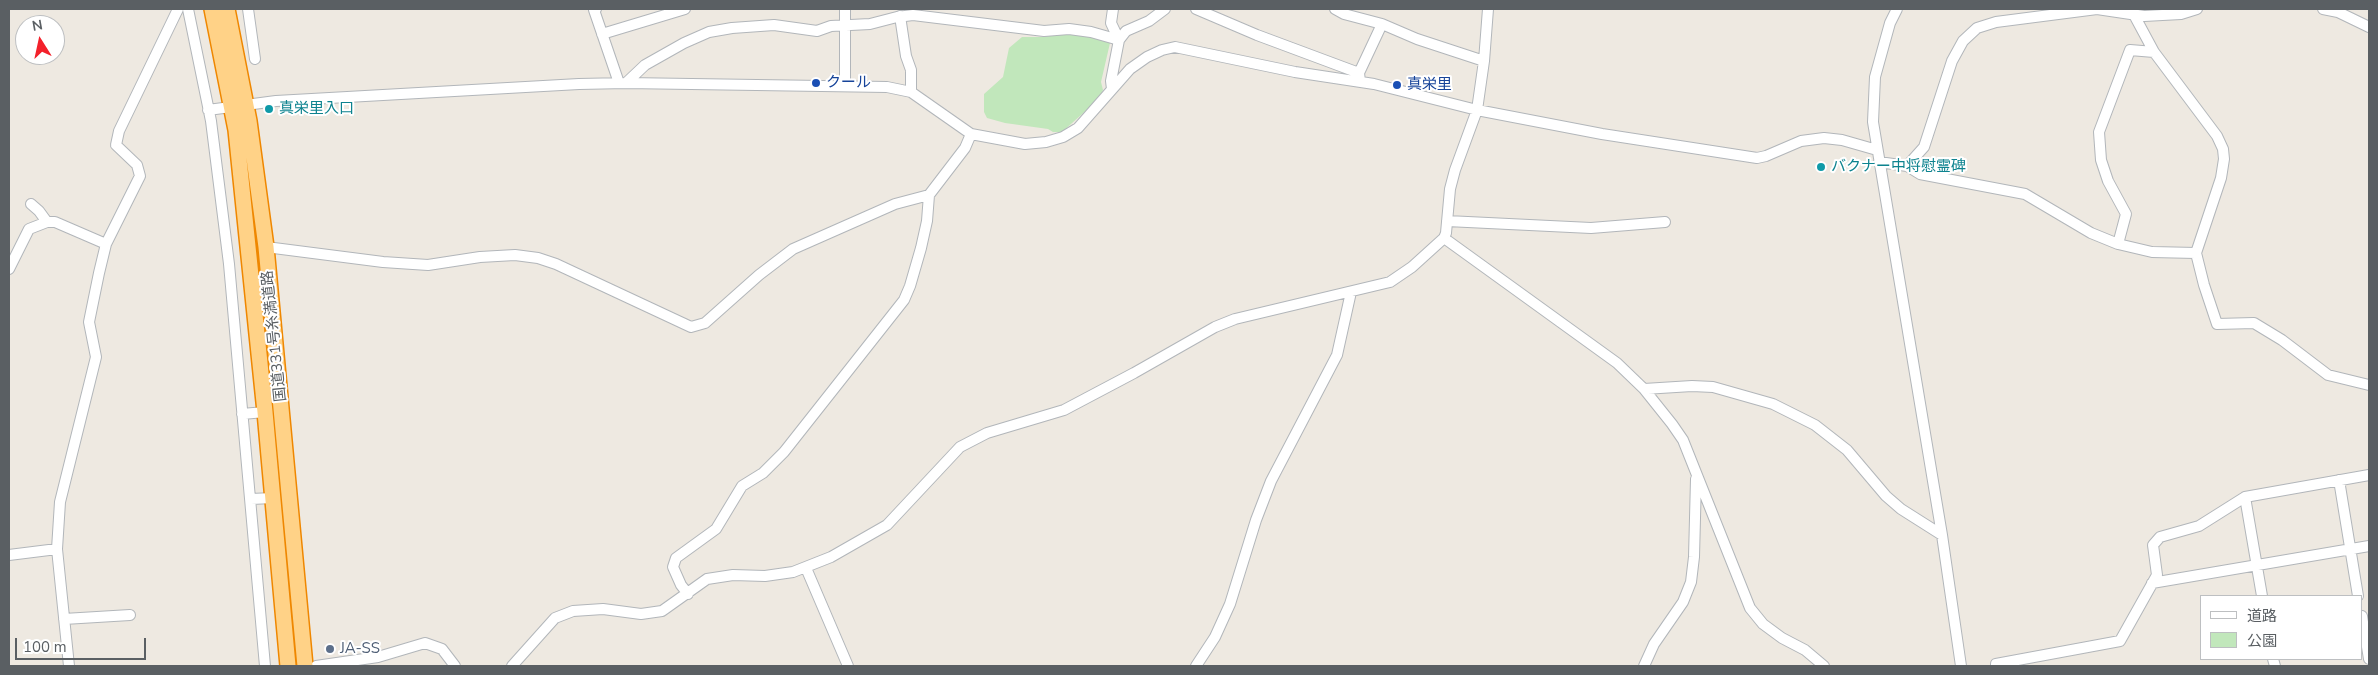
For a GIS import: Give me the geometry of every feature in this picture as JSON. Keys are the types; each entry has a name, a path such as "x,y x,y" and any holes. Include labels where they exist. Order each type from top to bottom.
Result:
{"highway":[{"name":"国道331号糸満道路","path":"212,9 239,106 266,248 305,666"},
{"name":"国道331号糸満道路","path":"227,9 239,106 288,666"}],"street":[{"path":"69,666 57,549 60,502 96,357 89,322 106,244 140,176 137,165 116,146 119,131 178,9"},
{"path":"188,9 208,110 229,264 265,666"},
{"path":"248,9 255,59"},
{"path":"596,9 594,10 602,34 622,83"},
{"path":"845,9 845,86"},
{"path":"1113,9 1111,23 1119,40"},
{"path":"1112,89 1111,81 1119,40 1126,31 1149,21 1165,9"},
{"path":"1196,9 1257,36 1360,77 1477,110 1602,134 1757,158 1801,141 1824,138 1842,140 1877,150"},
{"path":"1336,9 1344,14 1382,24 1417,39 1484,61"},
{"path":"512,666 555,618 574,611 603,609 641,614 662,611 707,579 733,576 765,576 792,572 830,557 887,525 960,447 987,432 1064,410 1134,374 1228,321 1390,282 1412,267 1444,238 1454,170 1477,110 1484,61 1488,9"},
{"path":"1897,9 1890,23 1875,77 1874,122 1877,150 1942,535 1961,666"},
{"path":"1907,166 1924,147 1952,61 1969,35 1986,24 2047,11 2097,9 2144,16 2173,14 2197,9"},
{"path":"2323,9 2338,10 2369,27"},
{"path":"602,34 679,10"},
{"path":"2133,13 2154,52 2217,136 2223,148 2224,159 2221,178 2196,253 2217,324 2254,323 2282,340 2328,376 2369,384"},
{"path":"622,83 645,65 684,43 709,32 774,25 817,31 831,26 870,24 900,16 913,15 1044,31 1070,29 1091,32 1119,40"},
{"path":"900,16 906,56 911,70 911,92"},
{"path":"1360,77 1382,24"},
{"path":"208,110 276,101 622,83 887,87 911,92 972,134 1025,144 1046,142 1063,137 1078,128 1130,69 1147,57 1162,50 1175,47 1295,72 1360,77"},
{"path":"2118,244 2126,214 2108,181 2103,167 2099,132 2130,50 2154,52"},
{"path":"688,594 681,585 673,567 676,558 716,529 742,486 763,473 784,452 904,300 910,286 928,221 929,195 964,148 972,134"},
{"path":"1879,162 1907,166 1920,174 2025,194 2091,233 2118,244 2152,252 2196,253"},
{"path":"266,248 383,262 428,264 480,257 515,255 538,258 556,264 690,327 705,323 759,275 793,250 895,204 929,195"},
{"path":"31,204 39,210 46,222"},
{"path":"1448,221 1591,228 1664,222"},
{"path":"9,269 29,229 46,222 55,222 106,244"},
{"path":"1444,238 1617,363 1644,390 1683,440 1750,608 1763,624 1782,638 1805,650 1824,666"},
{"path":"1196,666 1215,636 1230,604 1256,520 1271,481 1337,355 1352,292"},
{"path":"1644,390 1692,386 1713,387 1773,404 1815,424 1848,450 1886,496 1900,508 1942,535"},
{"path":"242,414 265,412"},
{"path":"1996,666 1996,664 2120,641 2157,574 2153,545 2160,537 2199,526 2245,497 2369,474"},
{"path":"1644,666 1654,644 1683,602 1691,582 1694,557 1696,475"},
{"path":"2339,480 2358,595"},
{"path":"2245,497 2262,595"},
{"path":"251,499 273,498"},
{"path":"2152,583 2369,546"},
{"path":"9,555 57,549"},
{"path":"806,568 848,666"},
{"path":"64,619 130,615"},
{"path":"2363,622 2369,659"},
{"path":"316,666 378,657 425,643 442,649 455,666"}],"green space":[{"path":"1070,33 1107,40 1110,43 1101,82 1103,90 1099,99 1062,132 1053,132 1048,129 1005,123 987,118 984,112 984,94 1003,77 1009,48 1022,37 1042,37"}],"place":[{"name":"クール","path":"816,83"},
{"name":"真栄里","path":"1397,85"},
{"name":"真栄里入口","path":"269,109"},
{"name":"バクナー中将慰霊碑","path":"1821,167"},
{"name":"JA-SS","path":"330,649"}]}
